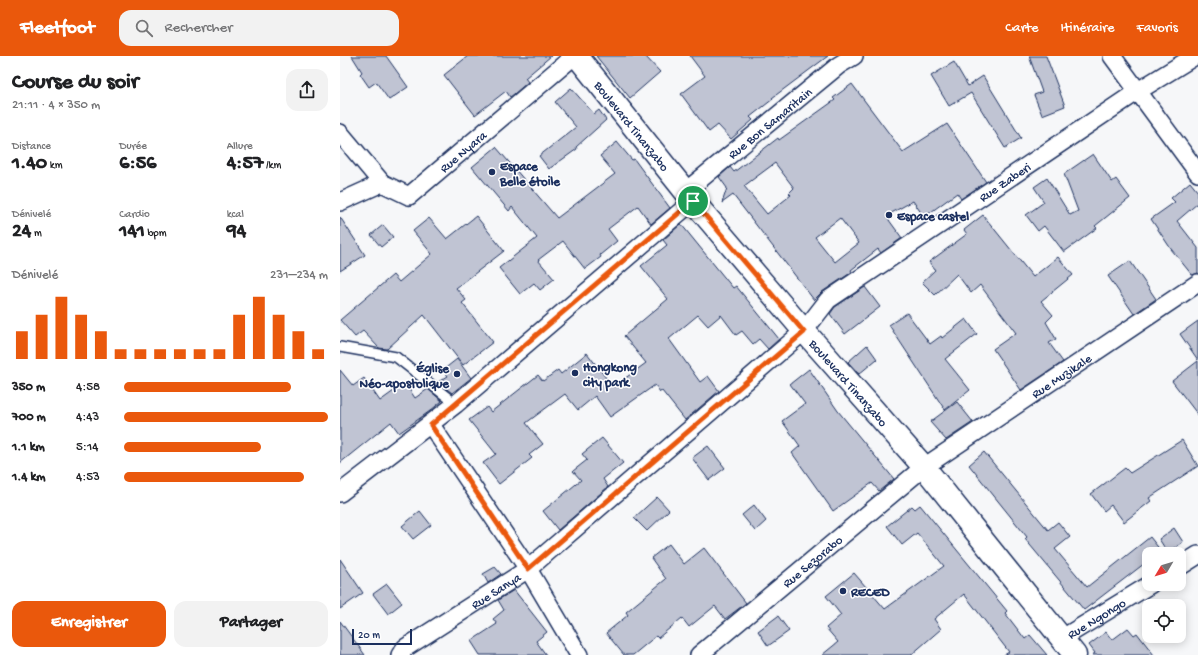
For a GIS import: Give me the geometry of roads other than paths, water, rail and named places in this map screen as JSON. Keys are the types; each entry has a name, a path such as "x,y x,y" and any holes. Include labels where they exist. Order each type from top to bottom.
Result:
{"street":[{"name":"Rue Nyara","path":"382,183 409,196 574,56"},
{"name":"Boulevard Tinanzabo","path":"577,56 689,196 804,332 924,467 1068,647"},
{"name":"Rue Bon Samaritain","path":"340,494 431,425 456,404 689,196 839,65 854,56"},
{"path":"1112,56 1198,173"},
{"name":"Rue Zaberi","path":"804,332 828,300 1138,91 1195,56"},
{"path":"340,133 382,183 340,202"},
{"name":"Rue Muzikale","path":"924,467 1198,283"},
{"name":"Rue Sanya","path":"400,655 405,648 528,569 804,332"},
{"path":"431,425 528,569 579,655"},
{"name":"Rue Sezorabo","path":"699,655 924,467"},
{"path":"1186,563 1198,555"},
{"name":"Rue Ngongo","path":"1068,647 1142,591"}],"lane":[{"path":"340,347 396,357 456,404"}],"place":[{"name":"Espace Belle étoile","path":"492,172"},
{"name":"Espace castel","path":"889,215"},
{"name":"Hongkong city park","path":"575,373"},
{"name":"Église Néo-apostolique","path":"457,374"},
{"name":"RECED","path":"843,591"}]}
